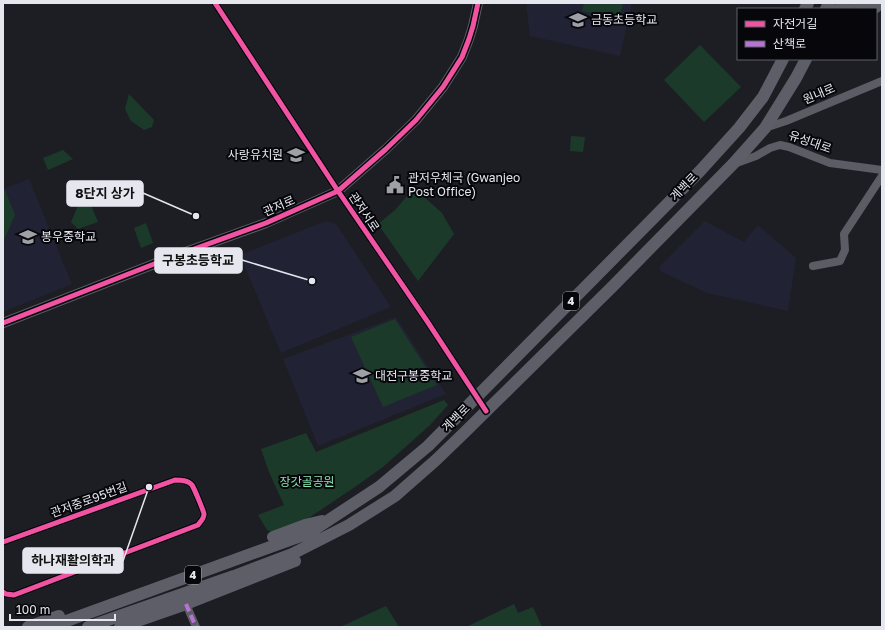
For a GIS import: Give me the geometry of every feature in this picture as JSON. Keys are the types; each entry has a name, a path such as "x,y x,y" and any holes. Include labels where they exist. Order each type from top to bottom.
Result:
{"main road":[{"path":"839,8 844,4 850,3"},
{"path":"858,3 876,7"},
{"name":"계백로","path":"28,627 43,626 305,525 332,518 380,487 428,446 694,177 739,128 763,97 782,60"},
{"name":"계백로","path":"88,627 292,554 349,525 395,496 436,460 486,411 733,164 765,128 805,60"},
{"path":"120,627 186,604 288,564 312,553 331,541 349,525"}],"street":[{"name":"관저서로","path":"215,3 338,191 427,321 486,411"},
{"name":"관저로","path":"3,323 172,257 266,223 338,191 386,149 416,120 443,87 459,64 473,26 478,3"},
{"name":"원내로","path":"765,128 786,121 882,81"},
{"name":"유성대로","path":"733,164 756,156 770,148 780,145 830,163 882,170"},
{"path":"813,266 840,261 845,250 844,234 882,176"},
{"name":"관저중로95번길","path":"3,542 175,480 186,481 192,485 204,513 198,525 14,595 3,592"},
{"path":"186,604 196,627"}],"shaded area":[{"name":"금동초등학교","path":"526,3 632,3 620,56 530,36"},
{"name":"봉우중학교","path":"29,179 72,284 3,312 3,189"},
{"path":"326,221 336,224 391,307 281,353 240,255"},
{"path":"705,221 744,242 758,225 796,258 788,311 707,293 662,272 659,267"},
{"name":"대전구봉중학교","path":"396,317 446,394 318,446 283,359"}],"green space":[{"path":"584,3 623,3 619,19 582,11"},
{"path":"700,45 741,87 704,122 664,80"},
{"path":"129,94 154,120 152,127 144,130 131,121 125,109"},
{"path":"571,136 585,137 583,152 570,151"},
{"path":"63,150 73,159 48,170 43,158"},
{"path":"414,188 442,213 454,234 418,281 378,224 395,210"},
{"path":"5,190 15,215 3,242 3,191"},
{"path":"86,194 98,222 78,229 71,222 80,201"},
{"path":"146,223 153,243 141,248 134,228"},
{"path":"395,319 437,385 383,407 351,337"},
{"name":"장갓골공원","path":"444,400 448,405 430,425 383,467 307,519 273,532 267,530 258,515 284,505 269,472 261,449 306,433 316,452"},
{"path":"514,604 518,613 533,607 542,627 466,627"},
{"path":"386,606 399,627 340,627"}],"marked path":[{"path":"186,604 196,627"}],"cycle path":[{"path":"215,3 338,191 427,321 486,411"},
{"path":"3,323 172,257 266,223 338,191 386,149 416,120 443,87 462,57 473,26 478,3"},
{"path":"3,542 175,480 186,481 192,485 204,514 203,519 198,525 14,595 3,592"}],"place":[{"name":"금동초등학교","path":"578,20"},
{"name":"사랑유치원","path":"296,155"},
{"name":"관저우체국 (Gwanjeo Post Office)","path":"395,185"},
{"name":"8단지 상가","path":"196,216"},
{"name":"봉우중학교","path":"28,237"},
{"name":"구봉초등학교","path":"312,281"},
{"name":"대전구봉중학교","path":"362,376"},
{"name":"하나재활의학과","path":"149,487"}]}
